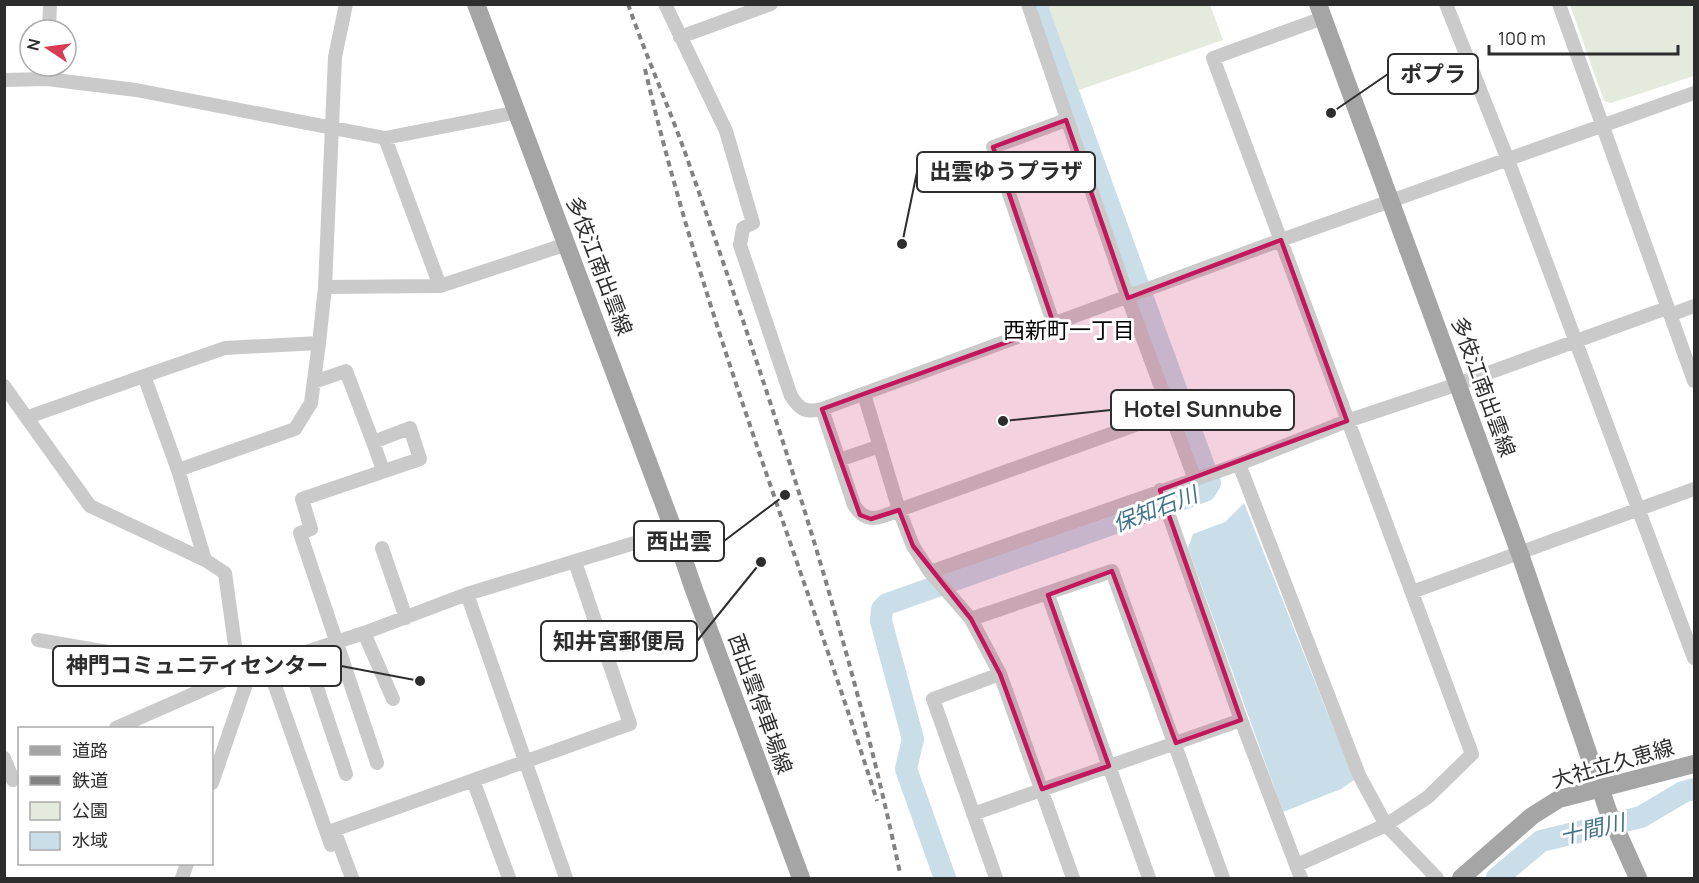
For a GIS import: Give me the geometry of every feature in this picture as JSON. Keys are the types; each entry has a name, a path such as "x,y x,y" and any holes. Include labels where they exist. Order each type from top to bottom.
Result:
{"main road":[{"name":"多伎江南出雲線","path":"476,4 677,538"},
{"name":"多伎江南出雲線","path":"1321,11 1520,554 1608,811 1638,879"},
{"name":"西出雲停車場線","path":"677,538 801,879"},
{"name":"大社立久恵線","path":"1461,879 1532,816 1559,799 1695,764"}],"street":[{"path":"178,470 295,429 311,403 324,287 335,57 346,4"},
{"path":"665,4 726,131 753,223 743,228 740,245 791,396 798,408 809,412 822,410 1281,240 1695,93"},
{"path":"680,37 771,4"},
{"path":"1028,4 1128,298 1194,477"},
{"path":"1446,4 1508,160 1695,657"},
{"path":"1559,4 1695,381"},
{"path":"1297,865 1386,825 1428,798 1472,754 1213,58 1321,11"},
{"path":"77,78 385,138 518,112"},
{"path":"1054,325 993,147 1066,120"},
{"path":"385,138 440,285"},
{"path":"324,287 440,285 567,244"},
{"path":"930,572 1194,477 1239,464 1347,421 1458,384 1575,340 1669,311 1695,306"},
{"path":"28,417 225,348 319,343"},
{"path":"314,382 346,372 383,470"},
{"path":"144,376 178,470 205,560"},
{"path":"4,386 90,506 205,560 225,573 239,674 246,684 213,780"},
{"path":"864,394 899,510 913,546 930,572 971,619 1000,674 1073,879"},
{"path":"822,410 854,505 860,515 871,519 1169,413"},
{"path":"373,442 410,428 420,459 302,499 311,529 300,533 377,763"},
{"path":"839,460 880,446"},
{"path":"1239,464 1359,775 1386,825 1437,879"},
{"path":"1412,592 1695,489"},
{"path":"1160,490 1241,720 1301,879"},
{"path":"120,727 239,674 364,633 467,594 575,562 677,538"},
{"path":"381,548 406,618"},
{"path":"342,879 333,839 334,830 630,724 575,562"},
{"path":"971,619 1112,572 1176,743 1223,879"},
{"path":"467,594 566,879"},
{"path":"1048,595 1149,879"},
{"path":"364,633 393,699"},
{"path":"38,640 239,674"},
{"path":"305,652 346,774"},
{"path":"268,666 333,839 352,879"},
{"path":"996,879 933,699 1000,674"},
{"path":"973,814 1241,720"},
{"path":"4,758 12,780"},
{"path":"472,780 508,879"}],"highlighted area":[{"path":"1066,120 1128,298 1281,240 1347,421 1160,490 1241,720 1176,743 1112,571 1048,595 1109,766 1042,789 1000,674 971,619 913,546 899,510 871,519 860,515 822,409 1054,325 993,147"}],"green space":[{"path":"1048,5 1210,5 1223,40 1079,90"},
{"path":"1570,5 1694,5 1694,76 1611,103 1604,101"}],"water":[{"path":"1244,503 1354,780 1341,789 1283,812 1188,548 1193,534 1225,522"}],"waterway":[{"name":"保知石川","path":"945,878 906,769 913,739 881,621 882,609 887,604 1205,491 1210,483 1036,4"},
{"name":"十間川","path":"1497,878 1541,841 1641,817 1683,792 1694,789"}],"railway":[{"path":"628,4 687,158 748,335 805,512 857,692 900,873"},
{"path":"645,69 668,162 724,346 877,801"}],"place":[{"name":"ポプラ","path":"1331,113"},
{"name":"出雲ゆうプラザ","path":"902,244"},
{"name":"Hotel Sunnube","path":"1003,421"},
{"name":"西出雲","path":"785,495"},
{"name":"知井宮郵便局","path":"761,562"},
{"name":"神門コミュニティセンター","path":"420,681"}],"district":[{"name":"西新町一丁目","path":"1069,330"}]}
